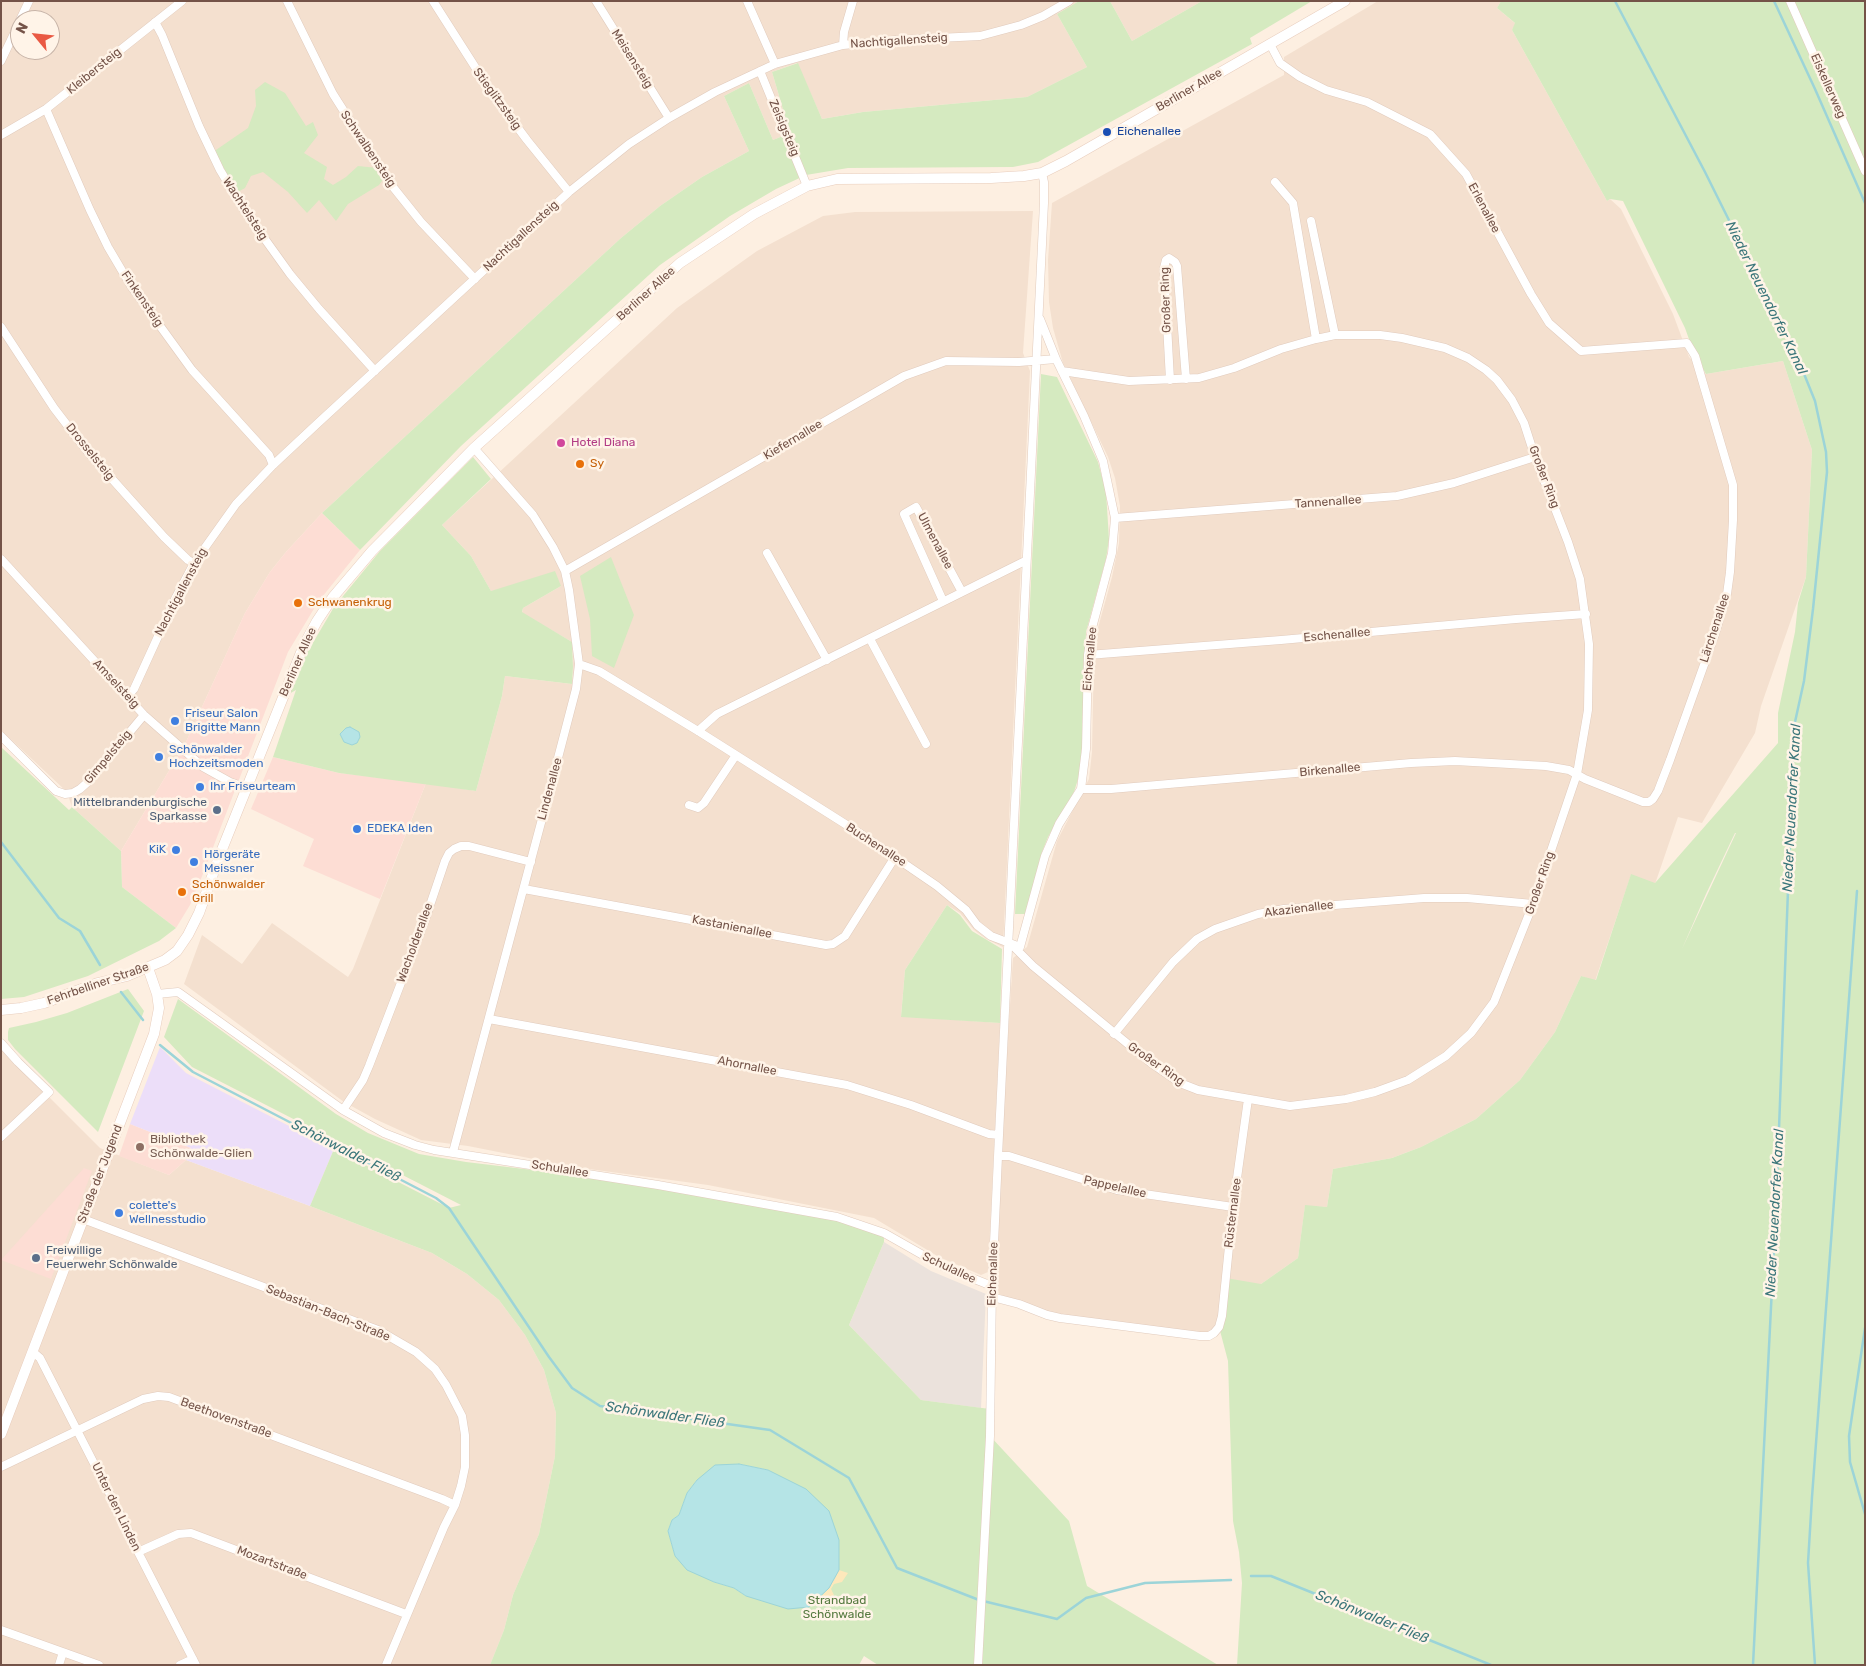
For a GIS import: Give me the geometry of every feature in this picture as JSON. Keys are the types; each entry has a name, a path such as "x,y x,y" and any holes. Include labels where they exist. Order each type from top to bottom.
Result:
{"main road":[{"name":"Berliner Allee","path":"199,913 293,669 317,621 333,597 365,558 474,448 680,263 754,214 807,186 837,179 991,178 1042,173 1345,1"},
{"name":"Fehrbelliner Straße","path":"1,1010 22,1008 44,1002 148,968 176,951 188,935 199,913"},
{"name":"Straße der Jugend","path":"1,1434 154,1034 158,1016 157,994 148,968"}],"street":[{"name":"Kleibersteig","path":"1,135 46,110 182,1"},
{"name":"Schwalbensteig","path":"287,1 333,94 379,167 422,222 475,279"},
{"name":"Stieglitzsteig","path":"432,1 506,112 570,192"},
{"name":"Meisensteig","path":"596,1 669,118"},
{"path":"747,1 776,64"},
{"path":"843,46 844,32 853,1"},
{"name":"Nachtigallensteig","path":"128,696 134,689 176,597 194,563 236,504 273,465 570,192 630,144 669,118 715,92 776,64 843,46 896,40 980,36 1043,16 1069,1"},
{"name":"Eiskellerweg","path":"1790,1 1865,171"},
{"name":"Wachtelsteig","path":"155,22 162,35 198,126 220,170 244,210 290,274 375,371"},
{"path":"1,61 10,42"},
{"name":"Erlenallee","path":"1270,44 1280,63 1300,76 1326,90 1366,102 1430,134 1466,174 1548,323 1581,351 1687,343"},
{"name":"Zeisigsteig","path":"760,70 807,186"},
{"name":"Finkensteig","path":"46,110 108,247 132,286 192,370 269,455 273,465"},
{"name":"Eichenallee","path":"978,1665 990,1436 992,1286 1025,561 1044,203 1042,173"},
{"path":"1275,182 1293,203 1316,339"},
{"path":"1311,220 1335,335"},
{"name":"Großer Ring","path":"1170,380 1164,268 1166,260 1169,258 1177,266 1186,379"},
{"name":"Eichenallee","path":"1008,942 1020,947 1045,856 1059,824 1081,789 1086,749 1088,654 1092,628 1112,553 1115,518 1103,461 1056,359 1038,314"},
{"name":"Drosselsteig","path":"1,327 54,408 87,451 164,537 188,560 194,563"},
{"name":"Großer Ring","path":"1008,942 1033,966 1114,1034 1180,1083 1198,1090 1290,1106 1346,1099 1375,1092 1408,1080 1446,1056 1471,1033 1494,1002 1533,904 1577,774 1588,710 1589,644 1586,614 1580,579 1568,542 1535,457 1524,422 1512,400 1492,375 1468,358 1445,348 1380,334 1335,335 1281,349 1234,368 1199,378 1129,381 1062,371"},
{"name":"Lärchenallee","path":"1577,774 1585,779 1644,802 1649,802 1653,799 1670,760 1725,603 1730,572 1734,504 1733,484 1695,356 1687,343"},
{"path":"1037,360 1056,359"},
{"name":"Kiefernallee","path":"564,571 904,376 946,361 1037,360"},
{"name":"Lindenallee","path":"453,1152 524,889 576,689 580,664 569,590 564,571 553,547 533,515 474,448"},
{"name":"Tannenallee","path":"1115,518 1396,496 1454,483 1535,457"},
{"name":"Ulmenallee","path":"943,601 904,514 916,507 962,592"},
{"path":"767,553 827,660"},
{"name":"Amselsteig","path":"1,559 144,714 203,767 247,788"},
{"path":"698,731 717,714 1025,561"},
{"name":"Eschenallee","path":"1088,654 1281,640 1516,618 1586,614"},
{"path":"870,638 926,744"},
{"name":"Buchenallee","path":"580,664 599,671 698,731 895,857 953,898 966,910 977,925 991,936 1008,942"},
{"name":"Gimpelsteig","path":"1,736 56,791 64,794 74,794 89,781 144,714"},
{"path":"689,805 698,808 704,803 736,755"},
{"name":"Birkenallee","path":"1081,789 1111,789 1411,763 1455,761 1546,766 1569,770 1577,774"},
{"name":"Wacholderallee","path":"343,1110 363,1080 369,1066 424,923 444,861 449,853 454,848 469,846 531,862"},
{"name":"Kastanienallee","path":"524,889 826,945 833,944 845,936 895,857"},
{"name":"Akazienallee","path":"1114,1034 1167,969 1197,939 1215,929 1258,914 1284,908 1424,898 1467,898 1533,904"},
{"name":"Schulallee","path":"157,994 178,992 343,1110 399,1140 453,1152 668,1186 837,1217 884,1232 944,1267 992,1286"},
{"name":"Ahornallee","path":"489,1019 847,1085 911,1105 989,1134 999,1135"},
{"path":"1,1042 18,1062 49,1092 1,1137"},
{"name":"Rüsternallee","path":"992,1297 1019,1304 1047,1315 1208,1336 1219,1327 1222,1316 1233,1207 1248,1099"},
{"name":"Pappelallee","path":"999,1156 1009,1156 1117,1190 1233,1207"},
{"name":"Sebastian-Bach-Straße","path":"83,1219 378,1330 416,1352 435,1369 446,1385 462,1416 465,1434 465,1467 455,1506 406,1614 386,1665"},
{"name":"Unter den Linden","path":"33,1352 40,1358 195,1662"},
{"name":"Beethovenstraße","path":"1,1467 143,1399 158,1396 169,1397 424,1492 455,1506"},
{"name":"Mozartstraße","path":"138,1552 178,1534 191,1533 406,1614"},
{"path":"1,1630 99,1665"},
{"path":"59,1665 63,1652"},
{"path":"180,1665 195,1662"}],"shaded area":[{"path":"1,1 1079,1 1057,14 1087,67 1027,97 863,112 822,119 797,63 772,72 790,133 773,140 749,83 724,96 749,151 702,177 660,206 621,238 322,513 270,572 245,613 185,744 121,851 72,807 67,792 1,730"},
{"path":"1110,1 1202,1 1132,41"},
{"path":"1378,1 1501,1 1497,8 1516,24 1512,30 1607,201 1610,199 1621,209 1673,314 1689,357 1706,374 1783,361 1812,450 1806,577 1761,706 1755,733 1702,823 1678,817 1655,884 1631,875 1595,981 1581,976 1555,1032 1520,1080 1476,1119 1421,1147 1392,1158 1333,1169 1327,1207 1305,1206 1298,1258 1261,1284 1222,1316 1209,1336 1060,1318 1019,1304 992,1290 1013,958 1027,947 1057,841 1089,779 1092,752 1094,650 1119,543 1120,506 1115,478 1108,457 1063,363 1053,328 1049,302 1048,260 1052,203 1284,75 1284,57"},
{"path":"1033,211 1023,353 1030,371 1003,947 986,939 974,930 960,913 947,905 905,970 901,1016 1000,1023 988,1272 981,1275 939,1257 874,1218 708,1185 574,1167 468,1146 421,1140 375,1119 344,1102 184,984 202,935 242,964 272,923 348,977 353,969 426,783 476,791 502,696 505,676 572,684 572,642 522,613 523,608 561,586 491,591 471,556 442,525 677,308 757,251 823,216 855,212"},
{"path":"322,513 360,550 318,602 288,652 199,884 190,905 176,928 122,887 121,851 185,744 245,613 270,572"},
{"path":"273,757 339,773 426,783 380,899 303,866 314,839 251,809"},
{"path":"160,1047 186,1073 334,1149 310,1206 186,1160 191,1148 130,1124"},
{"path":"1,1049 100,1148 169,1175 186,1160 310,1206 432,1253 467,1274 499,1300 525,1335 544,1370 556,1413 555,1456 539,1534 513,1595 504,1630 490,1665 1,1665"},
{"path":"130,1124 191,1148 186,1160 169,1175 119,1156"},
{"path":"84,1168 92,1171 51,1279 1,1260"},
{"path":"884,1242 931,1271 986,1294 981,1408 921,1400 849,1325"}],"green space":[{"path":"1079,1 1110,1 1132,41 1202,1 1312,1 1250,38 1252,44 1038,162 1013,167 848,168 806,175 776,189 730,216 660,265 461,446 360,550 322,513 621,238 660,206 702,177 749,151 724,96 749,83 773,140 790,133 772,72 798,63 822,119 863,112 1027,97 1087,67 1057,14"},
{"path":"1501,1 1787,1 1865,175 1865,1665 1237,1665 1242,1583 1233,1521 1228,1361 1219,1327 1226,1278 1261,1284 1298,1258 1305,1205 1327,1207 1333,1169 1392,1158 1421,1147 1476,1119 1520,1080 1555,1032 1581,976 1596,980 1631,874 1655,883 1778,743 1778,713 1795,632 1798,603 1806,577 1812,450 1783,361 1706,374 1695,356 1685,328 1623,201 1610,199 1607,201 1512,30 1515,23 1497,8","holes":["1736,833 1682,949 1706,894"]},
{"path":"1794,1 1865,1 1865,162"},
{"path":"265,82 285,93 306,126 313,122 318,135 304,153 327,167 324,179 333,185 358,166 378,168 385,177 379,185 348,204 336,221 319,200 307,213 288,192 263,172 251,176 245,188 236,193 213,152 248,128 256,106 255,90"},
{"path":"1041,374 1057,377 1098,462 1106,492 1109,539 1106,559 1086,632 1082,747 1079,776 1074,792 1048,837 1042,852 1025,914 1015,914"},
{"path":"473,457 491,479 442,525 471,556 491,591 555,571 561,586 523,608 522,612 572,642 572,684 505,676 502,696 476,791 339,773 273,757 296,690 289,694 304,658 334,607 380,551"},
{"path":"611,557 634,615 614,668 592,656 590,619 580,576"},
{"path":"1,747 69,810 72,807 121,851 122,887 176,928 159,941 88,976 24,997 1,999"},
{"path":"947,905 960,915 972,931 1002,949 1000,1023 901,1017 905,970"},
{"path":"128,989 144,1011 98,1132 15,1049 8,1040 8,1032 9,1028 67,1013"},
{"name":"Strandbad Schönwalde","path":"178,999 336,1114 368,1133 419,1154 466,1162 658,1185 789,1207 884,1233 884,1242 849,1325 921,1400 990,1409 990,1436 1069,1521 1087,1586 1218,1665 878,1665 864,1656 859,1665 490,1665 504,1630 513,1595 539,1534 555,1456 556,1413 544,1370 525,1335 499,1300 467,1274 432,1253 310,1206 334,1149 449,1208 461,1205 192,1067 164,1037","holes":["739,1464 768,1470 775,1475 746,1596 734,1588 714,1582 675,1556 668,1531 672,1520 679,1515 687,1493 697,1480"]}],"sand":[{"path":"839,1570 848,1573 842,1582 834,1584 831,1589 834,1595 829,1600 815,1602 829,1588"}],"water":[{"path":"350,727 359,732 360,737 357,743 352,745 344,742 340,734"},
{"path":"739,1464 768,1470 806,1489 829,1511 839,1540 839,1570 829,1588 809,1607 788,1609 746,1596 734,1588 714,1582 687,1570 675,1556 668,1531 672,1520 679,1515 687,1493 697,1480 715,1465"}],"waterway":[{"name":"Nieder Neuendorfer Kanal","path":"1615,1 1705,172 1798,359 1815,401 1826,452 1827,472 1813,609 1804,681 1795,722 1776,1208 1753,1665"},
{"path":"1774,1 1865,203"},
{"name":"Schönwalder Fließ","path":"1,842 59,918 80,931 100,965"},
{"path":"1815,1665 1808,1563 1857,891"},
{"name":"Schönwalder Fließ","path":"121,992 143,1020"},
{"name":"Schönwalder Fließ","path":"160,1045 193,1072 436,1198 449,1208 572,1388 600,1406 770,1430 849,1478 897,1568 979,1600 1057,1619 1086,1598 1145,1583 1231,1580"},
{"path":"1865,1328 1849,1436 1850,1462 1865,1514"},
{"name":"Schönwalder Fließ","path":"1251,1576 1271,1576 1491,1665"}],"place":[{"name":"Eichenallee","path":"1107,132"},
{"name":"Hotel Diana","path":"561,443"},
{"name":"Sy","path":"580,464"},
{"name":"Schwanenkrug","path":"298,603"},
{"name":"Friseur Salon Brigitte Mann","path":"175,721"},
{"name":"Schönwalder Hochzeitsmoden","path":"159,757"},
{"name":"Ihr Friseurteam","path":"200,787"},
{"name":"Mittelbrandenburgische Sparkasse","path":"217,810"},
{"name":"EDEKA Iden","path":"357,829"},
{"name":"KiK","path":"176,850"},
{"name":"Hörgeräte Meissner","path":"194,862"},
{"name":"Schönwalder Grill","path":"182,892"},
{"name":"Bibliothek Schönwalde-Glien","path":"140,1147"},
{"name":"colette's Wellnesstudio","path":"119,1213"},
{"name":"Freiwillige Feuerwehr Schönwalde","path":"36,1258"}]}
